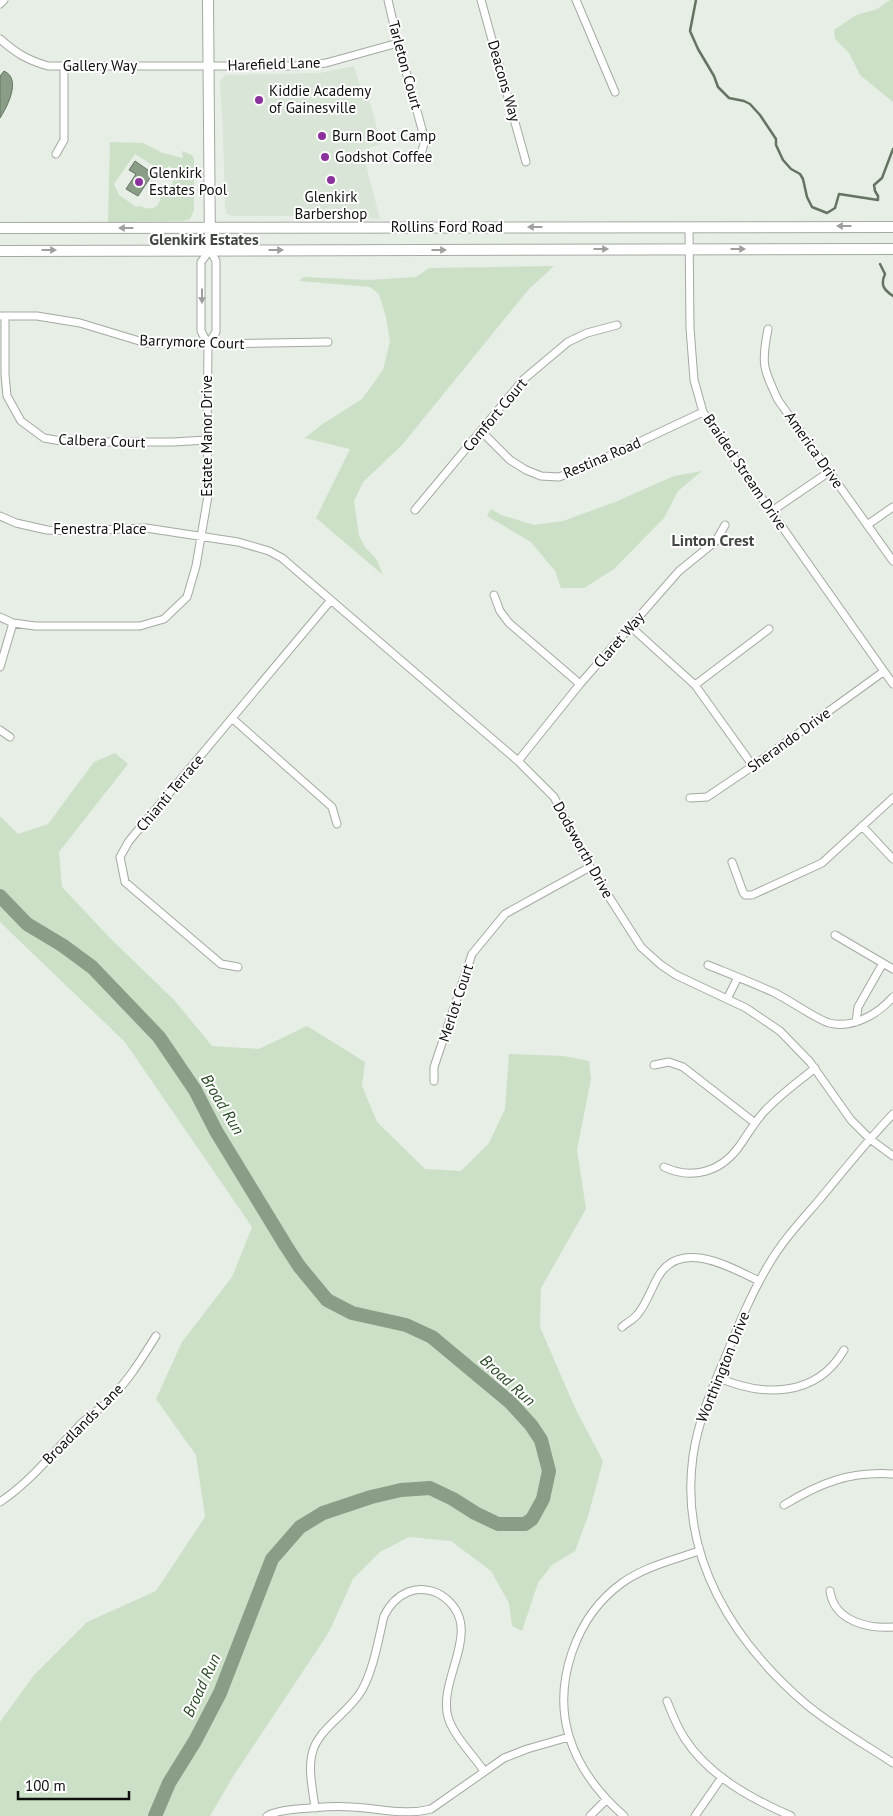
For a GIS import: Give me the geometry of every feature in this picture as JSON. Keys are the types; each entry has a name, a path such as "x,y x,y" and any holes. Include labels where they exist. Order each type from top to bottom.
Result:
{"main road":[{"name":"Estate Manor Drive","path":"208,0 210,250"},
{"name":"Rollins Ford Road","path":"0,228 893,227"},
{"name":"Rollins Ford Road","path":"0,250 893,249"}],"street":[{"path":"0,4 4,0"},
{"name":"Tarleton Court","path":"388,0 425,140 420,158"},
{"name":"Deacons Way","path":"481,0 526,162"},
{"path":"576,0 615,92"},
{"name":"Gallery Way","path":"0,39 28,60 48,66 208,66"},
{"name":"Harefield Lane","path":"208,66 296,66 326,63 398,43"},
{"path":"56,154 64,140 64,66"},
{"name":"Braided Stream Drive","path":"689,227 690,328 694,380 703,412 893,684"},
{"name":"Estate Manor Drive","path":"0,617 14,623 35,626 140,626 164,619 187,597 196,566 209,490 207,440 208,344 202,331 201,262 210,250 216,261 216,332 208,344"},
{"name":"Barrymore Court","path":"3,316 37,316 80,324 146,343 328,342"},
{"name":"Calbera Court","path":"3,316 7,396 21,421 44,438 67,442 91,443 207,440"},
{"name":"Comfort Court","path":"415,510 524,378 568,342 587,333 616,325"},
{"name":"America Drive","path":"768,329 763,355 765,373 778,400 893,561"},
{"name":"Restina Road","path":"481,432 510,460 526,470 541,476 559,477 588,466 703,412"},
{"path":"772,512 829,472"},
{"path":"867,525 893,507"},
{"name":"Fenestra Place","path":"0,516 16,523 47,530 76,531 146,528 201,537"},
{"name":"Claret Way","path":"518,761 580,684 679,571 716,541 725,525"},
{"name":"Dodsworth Drive","path":"201,537 238,542 269,551 282,558 518,761 554,797 590,867 632,935 647,953 676,975 727,999 780,1031 815,1068 842,1109 870,1139 893,1156"},
{"path":"494,595 500,611 509,623 580,684"},
{"name":"Chianti Terrace","path":"238,967 221,964 125,882 120,857 129,841 331,600"},
{"path":"0,667 14,623"},
{"path":"631,627 696,685 753,766"},
{"path":"696,685 769,629"},
{"name":"Sherando Drive","path":"690,798 707,797 883,672"},
{"path":"233,719 332,807 338,824"},
{"path":"0,730 10,737"},
{"path":"732,862 743,892 745,895 752,895 822,863 893,798"},
{"path":"862,826 893,860"},
{"name":"Merlot Court","path":"434,1081 434,1067 472,954 505,914 590,867"},
{"path":"835,934 893,969"},
{"path":"856,1022 858,1007 883,963"},
{"path":"708,965 775,993 828,1022 846,1024 856,1022 878,1010 893,997"},
{"path":"727,999 738,977"},
{"path":"654,1065 669,1062 683,1067 755,1123"},
{"path":"664,1166 684,1174 695,1174 713,1169 732,1155 755,1123 773,1103 815,1068"},
{"name":"Worthington Drive","path":"893,1114 783,1243 759,1281 717,1377 701,1419 692,1463 691,1490 699,1551 710,1582 721,1604 745,1640 760,1659 792,1691 816,1711 893,1763"},
{"path":"622,1327 638,1315 664,1269 679,1260 687,1258 709,1259 720,1262 759,1281"},
{"name":"Broadlands Lane","path":"0,1502 26,1481 81,1423 119,1390 156,1336"},
{"path":"717,1377 730,1383 754,1389 768,1391 791,1389 805,1384 824,1372 840,1358 844,1350"},
{"path":"784,1505 812,1489 833,1480 867,1473 893,1474"},
{"path":"624,1816 606,1800 587,1775 576,1755 569,1737 565,1699 567,1672 576,1643 592,1613 610,1592 635,1575 699,1551"},
{"path":"315,1808 310,1764 314,1746 360,1692 370,1670 384,1616 388,1609 401,1595 415,1590 437,1593 452,1605 460,1619 462,1638 447,1697 447,1712 453,1729 484,1771"},
{"path":"830,1591 834,1604 845,1616 866,1625 893,1628"},
{"path":"667,1701 677,1726 694,1752 722,1777 758,1800 791,1816"},
{"path":"267,1816 271,1813 351,1806 370,1808 402,1816 411,1815 431,1809 484,1771 515,1753 569,1737"},
{"path":"694,1816 722,1777"},
{"path":"590,1816 606,1800"}],"shaded area":[{"path":"893,0 893,102 860,75 849,53 835,39 834,30 856,15 877,9"},
{"path":"354,66 364,99 369,98 381,144 362,150 380,219 348,216 232,216 227,214 225,207 221,79 226,75 320,73"},
{"path":"4,71 12,80 12,86 9,100 0,118 0,76"},
{"path":"110,142 143,143 163,153 183,158 182,151 192,155 194,159 194,210 190,219 183,221 108,222","holes":["135,154 163,172 169,166 179,173 180,176 177,181 174,180 169,190 166,188 162,193 159,191 159,203 152,208 136,207 119,195 114,184"]},
{"name":"Glenkirk Estates Pool","path":"135,161 155,175 152,175 138,196 126,189 136,174 129,170"},
{"path":"554,266 529,289 402,445 363,482 354,501 359,536 365,547 377,560 383,575 316,518 350,449 305,438 321,425 362,399 383,370 390,342 386,317 379,294 370,287 299,281 304,277 369,280 416,277 429,268"},
{"path":"702,471 678,491 664,518 614,569 584,588 561,588 555,571 531,542 487,516 491,509 501,515 534,525 563,521 615,502 674,476"},
{"path":"115,753 128,764 59,852 62,887 110,938 175,1001 212,1046 259,1049 307,1026 365,1062 362,1086 377,1122 425,1169 461,1171 489,1143 505,1109 509,1054 564,1056 589,1061 591,1079 577,1150 586,1209 541,1288 540,1327 575,1408 603,1461 588,1516 575,1551 552,1565 538,1583 522,1631 512,1626 509,1603 491,1571 451,1541 409,1537 380,1552 353,1579 329,1632 234,1775 210,1816 0,1816 0,1722 34,1675 87,1622 156,1591 205,1517 196,1455 156,1399 182,1342 232,1277 252,1227 125,1042 0,922 0,816 18,834 48,824 94,762"}],"waterway":[{"path":"696,0 690,31 718,87 729,98 750,104 760,115 776,139 776,145 783,160 791,169 800,174 803,179 807,197 812,207 827,213 835,208 839,194 878,200 874,185 882,178 893,149"},
{"path":"880,264 885,274 884,287 893,296"},
{"name":"Broad Run","path":"0,896 27,924 62,945 92,967 159,1037 195,1090 216,1131 286,1246 299,1266 327,1300 352,1313 406,1325 432,1337 510,1402 531,1425 541,1440 549,1471 543,1499 532,1519 525,1524 498,1524 430,1488 401,1490 371,1497 323,1513 300,1527 272,1559 220,1693 195,1741 169,1783 155,1816"}],"place":[{"name":"Kiddie Academy of Gainesville","path":"259,100"},
{"name":"Burn Boot Camp","path":"322,136"},
{"name":"Godshot Coffee","path":"325,157"},
{"name":"Glenkirk Barbershop","path":"331,180"},
{"name":"Glenkirk Estates Pool","path":"139,182"}],"district":[{"name":"Glenkirk Estates","path":"204,239"},
{"name":"Linton Crest","path":"713,540"}]}
